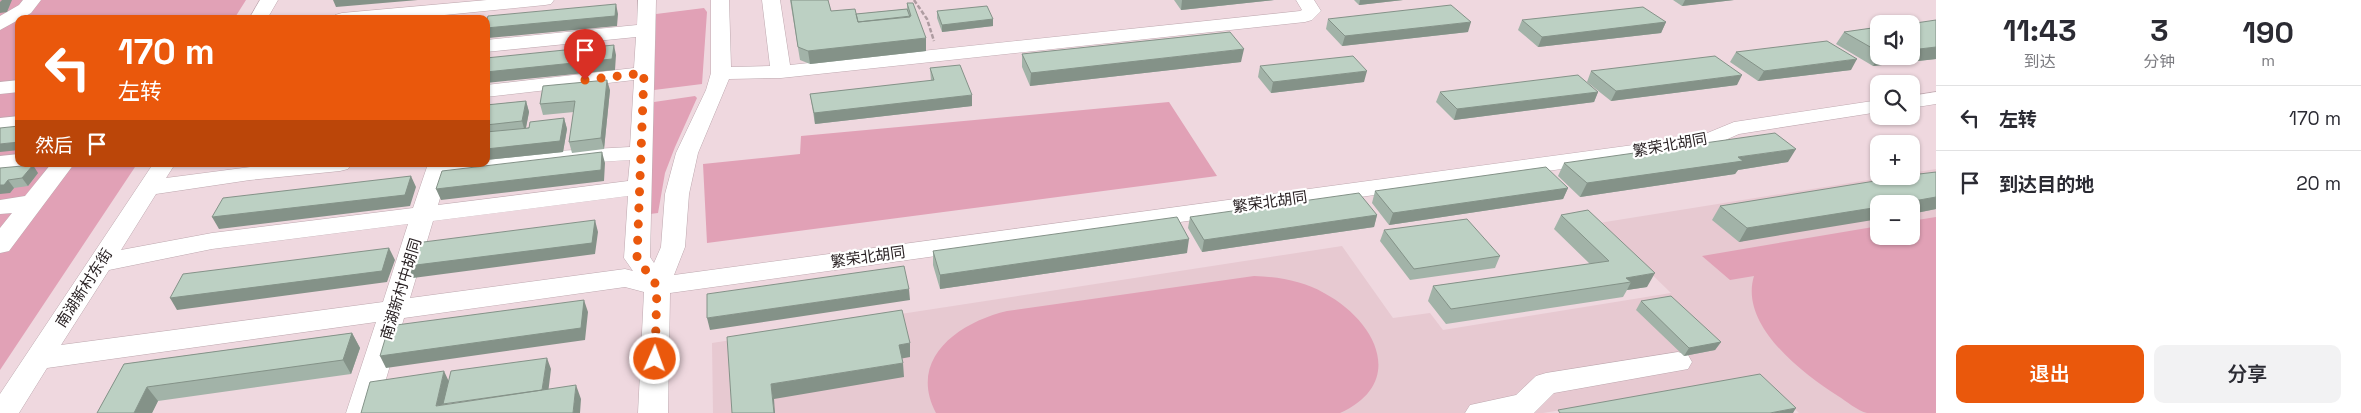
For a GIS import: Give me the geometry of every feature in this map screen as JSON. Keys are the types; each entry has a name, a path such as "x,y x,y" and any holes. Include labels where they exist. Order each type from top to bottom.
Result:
{"street":[{"path":"0,24 25,9 32,0"},
{"path":"260,15 269,0"},
{"path":"373,15 449,5 485,12 545,0"},
{"path":"647,0 637,258 657,286"},
{"path":"653,413 657,286 673,247 677,194 687,153 716,90 721,73 720,0"},
{"path":"771,0 781,72"},
{"path":"721,73 781,72 1304,16 1312,11 1305,0"},
{"path":"490,46 646,30"},
{"path":"490,91 644,73"},
{"path":"0,88 15,86"},
{"path":"1920,101 1936,98"},
{"name":"繁荣北胡同","path":"657,286 1705,142 1734,128 1870,107"},
{"path":"0,124 15,122"},
{"path":"490,163 641,153"},
{"path":"0,163 15,161"},
{"path":"0,245 61,167"},
{"name":"南湖新村东街","path":"3,413 162,167"},
{"path":"148,188 250,173 310,167"},
{"name":"南湖新村中胡同","path":"361,413 395,310 438,167"},
{"path":"100,263 212,241 640,188"},
{"path":"0,207 32,203"},
{"path":"38,359 625,278 657,286"},
{"path":"1480,413 1524,405 1546,384 1678,362"}],"path":[{"path":"914,0 927,19 940,56"}],"shaded area":[{"path":"0,0 246,0 237,15 15,15 15,167 135,167 0,370"},
{"path":"704,8 707,12 702,84 654,90 656,14"},
{"path":"695,96 697,98 665,173 658,213 650,214 654,102"},
{"path":"1169,102 1217,176 707,243 703,164 800,154 801,136"},
{"path":"1936,169 1936,413 1799,413 1760,377 1543,413 713,413 712,343 1342,246 1393,318 1430,313 1443,330 1671,293 1599,223 1870,180 1870,185 1920,185 1920,172"},
{"path":"1936,217 1936,413 1867,413 1852,406 1792,361 1764,329 1756,312 1752,294 1754,276 1730,280 1702,256 1870,228 1870,245 1920,245 1920,220"},
{"path":"1254,276 1273,277 1308,285 1342,305 1358,319 1369,335 1377,352 1378,369 1373,385 1361,400 1340,413 936,413 929,393 928,375 933,359 956,334 989,316 1007,311"}],"building":[{"path":"791,0 828,0 831,11 855,9 858,22 911,16 907,3 913,3 926,38 808,51 798,47"},
{"path":"616,4 615,16 490,28 490,16"},
{"path":"1451,5 1471,22 1345,36 1328,19"},
{"path":"987,6 993,19 942,25 937,11"},
{"path":"1643,7 1666,22 1542,37 1522,20"},
{"path":"907,9 910,17 858,22 856,14"},
{"path":"1936,20 1936,47 1920,49 1920,22"},
{"path":"1870,28 1870,47 1844,32"},
{"path":"1230,32 1244,49 1031,73 1022,54"},
{"path":"1827,41 1857,59 1764,71 1736,52"},
{"path":"614,45 612,59 490,72 490,58"},
{"path":"1353,56 1367,71 1273,82 1260,66"},
{"path":"1715,56 1742,75 1616,91 1591,71"},
{"path":"960,65 972,95 814,113 810,94 934,80 930,68"},
{"path":"1578,75 1598,92 1457,109 1440,92"},
{"path":"607,80 601,138 569,142 575,101 540,104 543,86"},
{"path":"526,101 522,121 490,125 490,105"},
{"path":"564,118 560,141 490,149 490,132 529,128 530,122"},
{"path":"15,126 15,142 0,144 0,128"},
{"path":"1775,133 1796,149 1738,157 1743,161 1587,183 1564,163"},
{"path":"602,152 601,170 436,189 442,171 490,167 490,165"},
{"path":"31,167 22,178 8,180 4,185 0,185 0,168"},
{"path":"1546,167 1568,188 1393,213 1375,191"},
{"path":"1936,172 1936,197 1920,200 1920,195 1870,195 1870,208 1747,228 1720,206 1870,182 1870,185 1920,185 1920,174"},
{"path":"411,176 405,195 212,217 223,198"},
{"path":"1359,193 1377,215 1204,240 1190,217"},
{"path":"1588,210 1655,273 1626,278 1631,282 1451,309 1433,286 1609,261 1561,215"},
{"path":"1177,217 1189,239 940,275 933,251"},
{"path":"1467,219 1500,256 1414,269 1384,230"},
{"path":"595,220 592,243 408,266 416,243"},
{"path":"389,248 382,271 170,298 183,274"},
{"path":"904,266 909,289 707,318 707,294"},
{"path":"1671,296 1721,342 1689,348 1641,301"},
{"path":"584,300 581,328 380,356 389,326"},
{"path":"902,310 910,343 899,345 903,363 771,384 774,413 732,413 727,337"},
{"path":"352,333 343,360 147,387 134,413 97,413 124,364"},
{"path":"547,358 542,390 443,404 451,371"},
{"path":"444,371 436,406 576,385 573,413 361,413 370,382"},
{"path":"1760,374 1796,408 1770,413 1560,413 1558,410"}],"route":[{"path":"585,80 644,73 637,258 657,286 655,359"}]}
